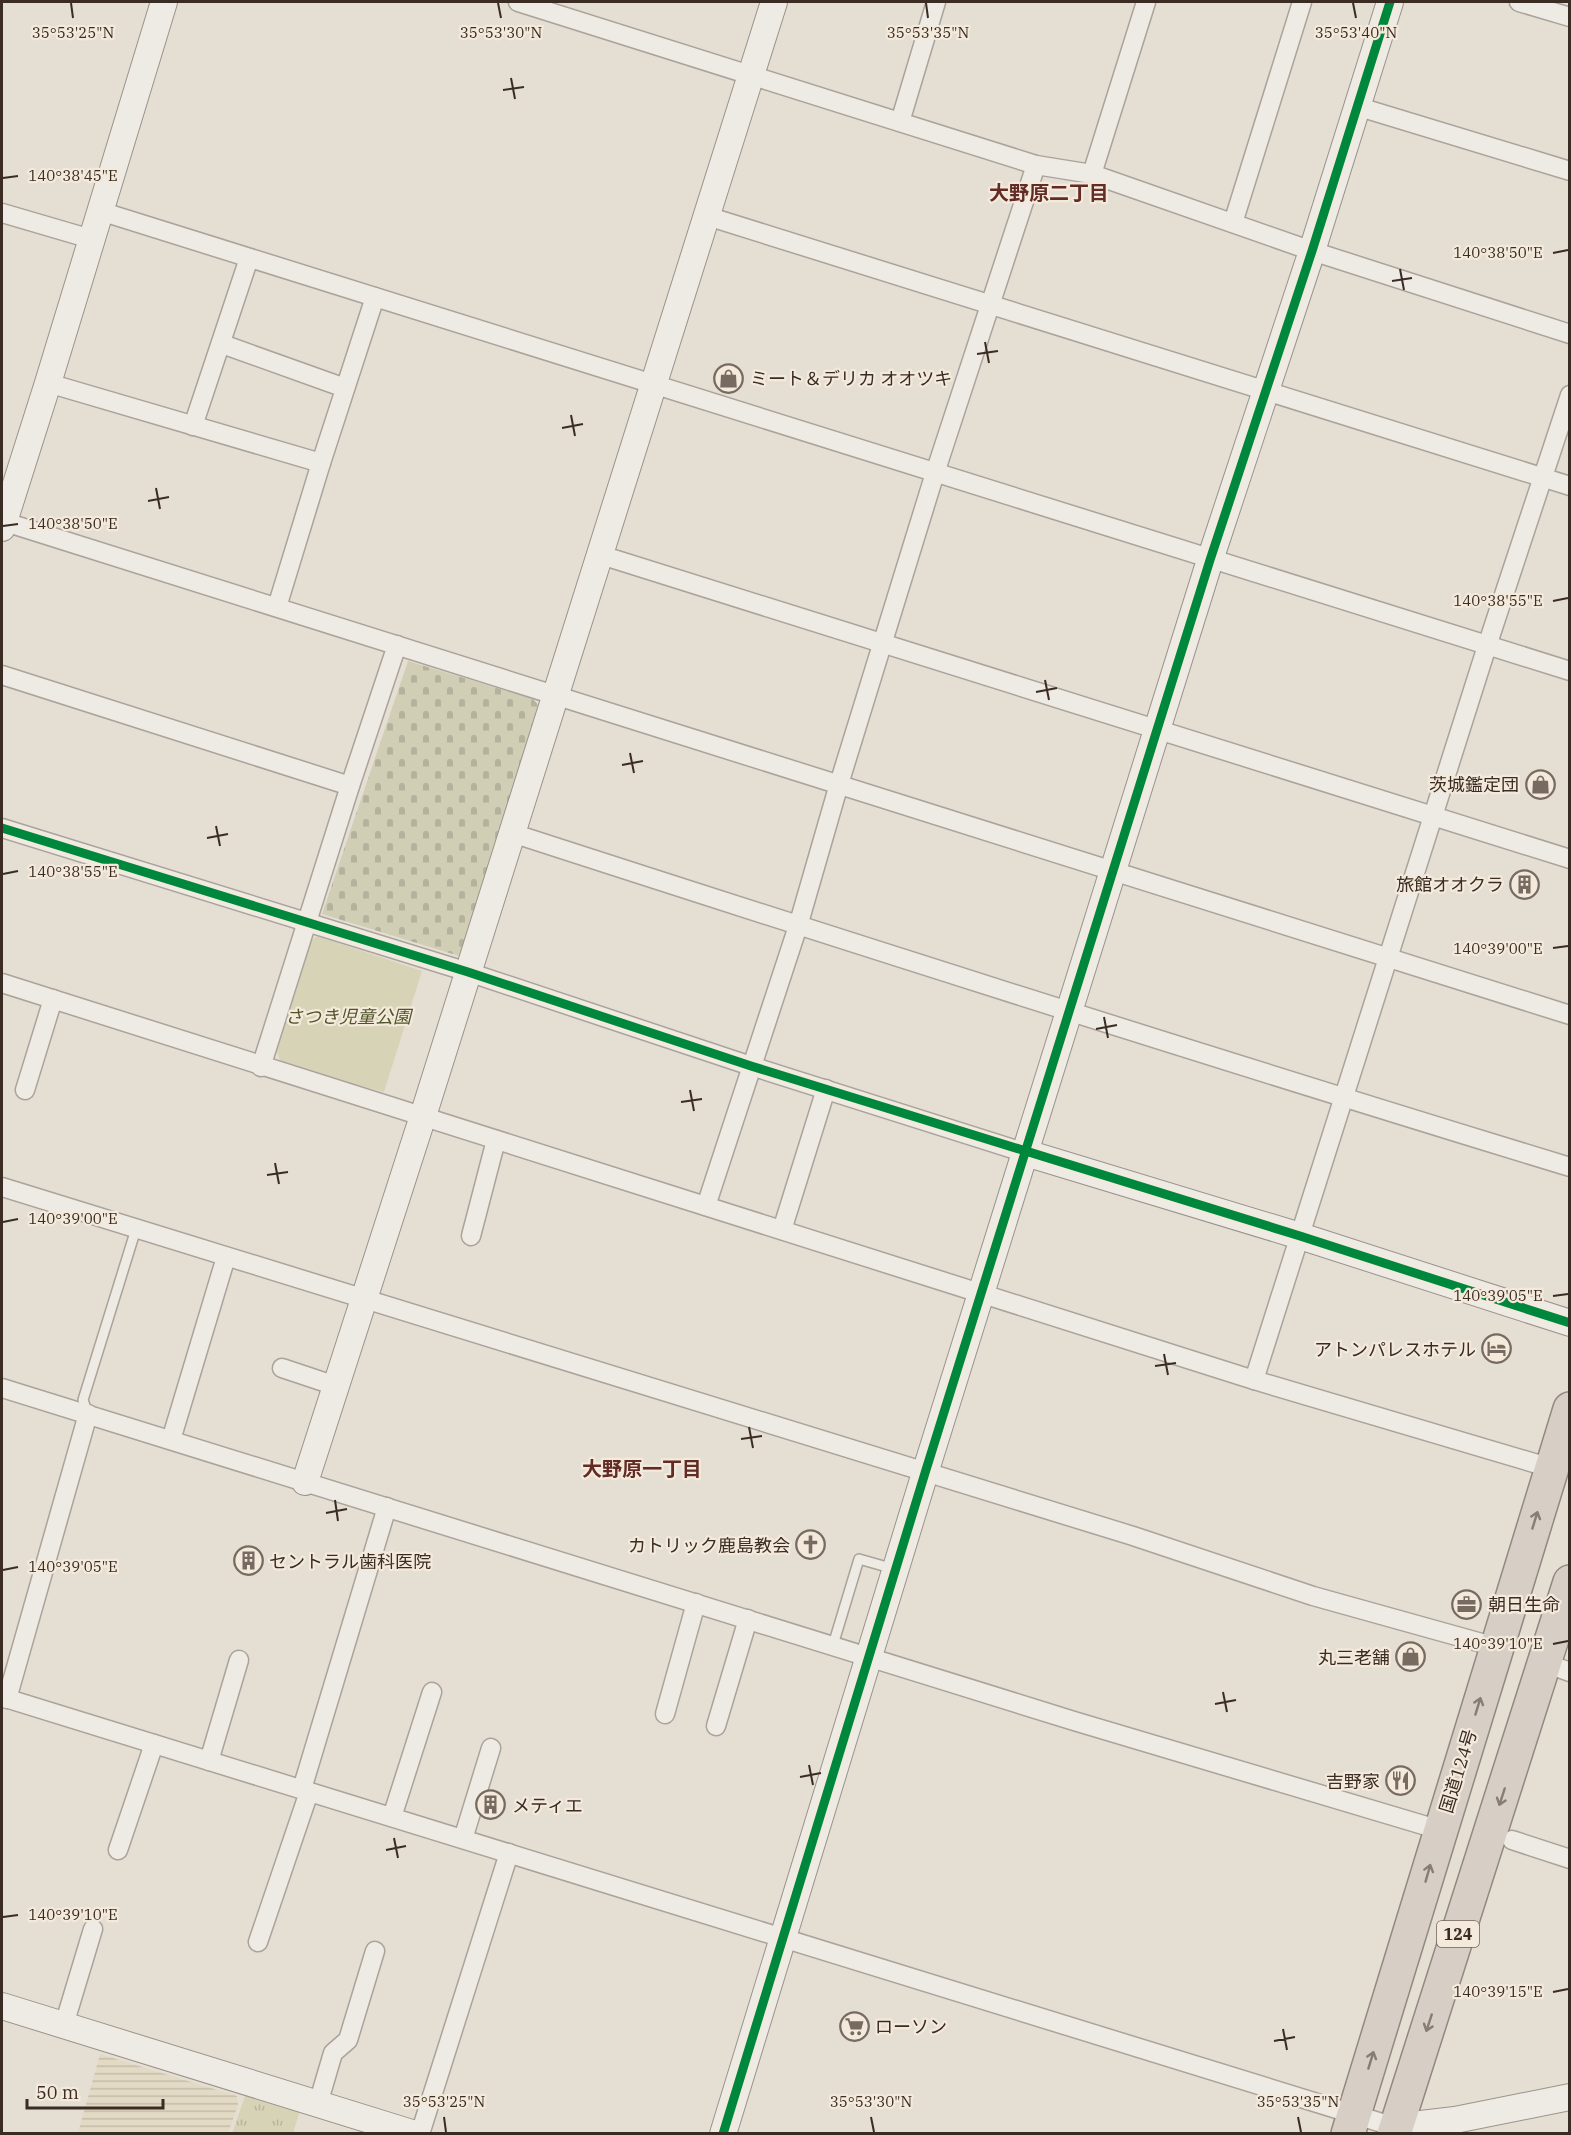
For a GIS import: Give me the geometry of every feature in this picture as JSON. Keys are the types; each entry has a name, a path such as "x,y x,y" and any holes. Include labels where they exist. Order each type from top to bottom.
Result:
{"highway":[{"name":"国道124号","path":"1373,2129 1440,1830 1569,1409"},
{"name":"124","path":"1373,2129 1557,1667 1569,1582"}],"street":[{"path":"164,2 48,384 2,523 277,607 1569,1015"},
{"path":"518,2 1036,165 1092,174 1312,250 1569,334"},
{"path":"305,1482 601,555 774,2"},
{"path":"900,122 936,2"},
{"path":"1092,174 1146,2"},
{"path":"1233,223 1302,2"},
{"path":"723,2133 925,1473 1210,560 1312,250 1390,2"},
{"path":"1519,2 1569,17"},
{"path":"1356,106 1569,171"},
{"path":"706,1206 798,926 839,784 935,473 1036,165"},
{"path":"100,212 1569,671"},
{"path":"2,213 91,239"},
{"path":"707,216 1569,486"},
{"path":"194,426 249,258"},
{"path":"277,607 375,297"},
{"path":"222,344 345,388"},
{"path":"48,384 321,463"},
{"path":"1254,1380 1432,817 1569,395"},
{"path":"601,555 1569,859"},
{"path":"261,1067 397,645"},
{"path":"2,675 350,786"},
{"path":"2,828 468,972 751,1066 1300,1236 1569,1323"},
{"path":"512,833 1070,1012 1569,1167"},
{"path":"2,983 1254,1380 1551,1468"},
{"path":"25,1090 53,999"},
{"path":"782,1230 826,1089"},
{"path":"471,1236 496,1140"},
{"path":"2,1187 1133,1536 1313,1596 1496,1647"},
{"path":"171,1440 226,1257"},
{"path":"282,1368 336,1386"},
{"path":"2,1388 1074,1720 1440,1830"},
{"path":"88,1414 4,1698 784,1938 1373,2129 1455,2120 1569,2097"},
{"path":"258,1941 306,1791 387,1507"},
{"path":"665,1714 696,1603"},
{"path":"716,1726 748,1619"},
{"path":"209,1761 239,1660"},
{"path":"392,1817 432,1692"},
{"path":"118,1850 154,1744"},
{"path":"463,1839 491,1748"},
{"path":"1512,1840 1569,1858"},
{"path":"420,2133 509,1853"},
{"path":"64,2025 93,1929"},
{"path":"318,2104 333,2053 348,2040 375,1951"},
{"path":"2,2006 415,2133"}],"lane":[{"path":"88,1414 83,1400 136,1229"},
{"path":"833,1645 859,1559 896,1570"}],"shaded area":[{"path":"100,2054 237,2096 238,2105 228,2133 78,2133"}],"green space":[{"path":"408,661 533,699 540,707 459,956 322,914"},
{"name":"さつき児童公園","path":"317,936 422,971 384,1092 281,1064 277,1051 312,940"},
{"path":"246,2093 300,2111 293,2133 232,2134"}],"cycle path":[{"path":"723,2134 925,1473 1210,560 1312,251 1390,2"},
{"path":"2,828 468,972 751,1066 1300,1236 1570,1323"}],"place":[{"name":"ミート＆デリカ オオツキ","path":"729,378"},
{"name":"茨城鑑定団","path":"1540,784"},
{"name":"旅館オオクラ","path":"1525,884"},
{"name":"アトンパレスホテル","path":"1497,1349"},
{"name":"カトリック鹿島教会","path":"811,1545"},
{"name":"セントラル歯科医院","path":"248,1561"},
{"name":"朝日生命","path":"1467,1604"},
{"name":"丸三老舗","path":"1411,1657"},
{"name":"吉野家","path":"1401,1781"},
{"name":"メティエ","path":"491,1805"},
{"name":"ローソン","path":"854,2026"}],"district":[{"name":"大野原二丁目","path":"1049,192"},
{"name":"大野原一丁目","path":"642,1468"}]}
